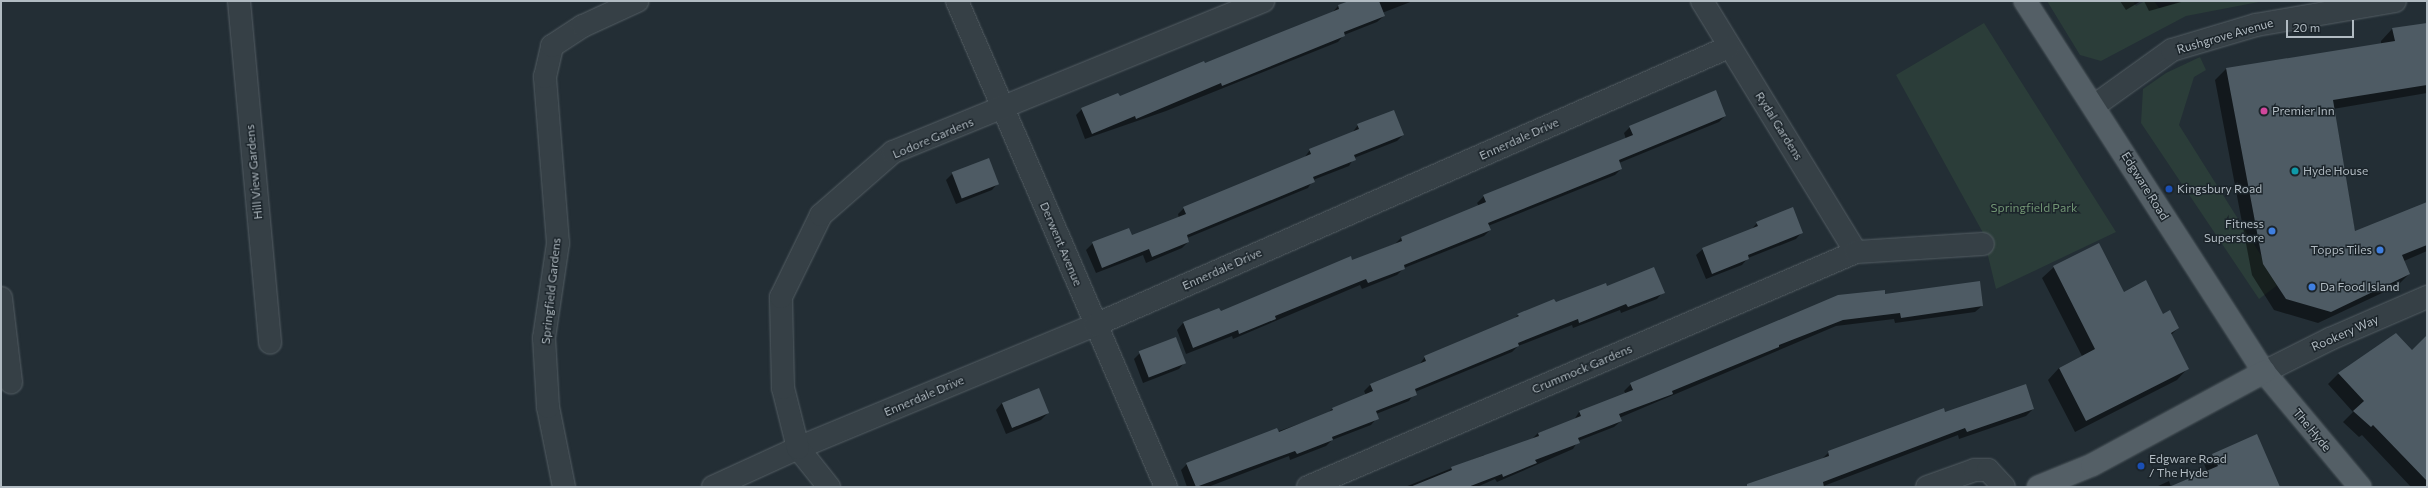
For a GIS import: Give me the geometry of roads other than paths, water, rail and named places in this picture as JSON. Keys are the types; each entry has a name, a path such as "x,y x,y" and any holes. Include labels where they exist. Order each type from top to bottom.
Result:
{"main road":[{"name":"Edgware Road","path":"2025,1 2264,372"},
{"path":"2038,487 2092,465 2264,372"},
{"name":"The Hyde","path":"2264,372 2360,487"}],"street":[{"name":"Hill View Gardens","path":"239,1 270,344"},
{"name":"Springfield Gardens","path":"564,487 548,407 544,338 558,244 545,76 552,46 583,26 637,1"},
{"name":"Derwent Avenue","path":"957,1 1095,325 1166,487"},
{"name":"Lodore Gardens","path":"798,448 783,388 781,297 822,215 893,152 1003,109 1263,1"},
{"name":"Rydal Gardens","path":"1702,1 1856,252"},
{"name":"Rushgrove Avenue","path":"2094,106 2172,50 2256,25 2395,1"},
{"name":"Ennerdale Drive","path":"713,487 798,448 1095,325 1729,47"},
{"name":"Crummock Gardens","path":"1308,487 1856,252 1983,244"},
{"name":"Rookery Way","path":"2264,372 2330,339 2427,297"},
{"path":"1,298 11,382"},
{"path":"798,448 829,487"},
{"path":"1927,487 1975,470 1988,470 2004,487"}],"place":[{"name":"Premier Inn","path":"2264,111"},
{"name":"Hyde House","path":"2295,171"},
{"name":"Kingsbury Road","path":"2169,189"},
{"name":"Fitness Superstore","path":"2272,231"},
{"name":"Topps Tiles","path":"2380,250"},
{"name":"Da Food Island","path":"2312,287"},
{"name":"Edgware Road / The Hyde","path":"2141,466"}],"park label":[{"name":"Springfield Park","path":"2034,208"}]}
